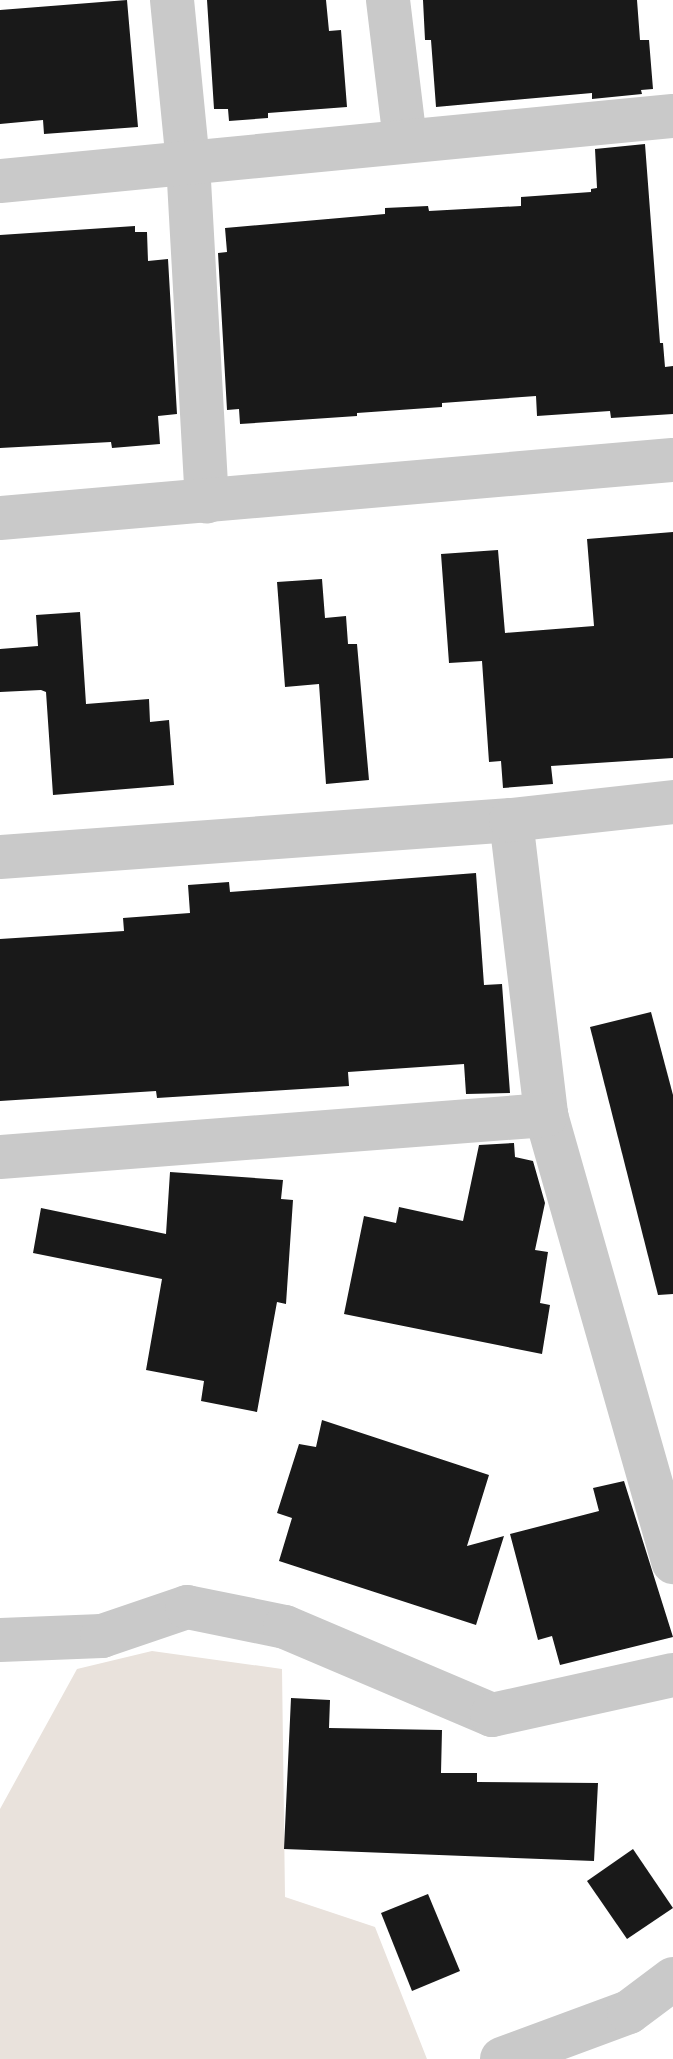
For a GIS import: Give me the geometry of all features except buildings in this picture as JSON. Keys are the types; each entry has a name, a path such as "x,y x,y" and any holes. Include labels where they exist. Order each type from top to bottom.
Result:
{"street":[{"path":"172,0 188,163 207,501"},
{"path":"388,0 405,140"},
{"path":"0,181 673,116"},
{"path":"0,518 673,460"},
{"path":"0,857 511,820 673,802"},
{"path":"511,820 546,1115 673,1562"},
{"path":"0,1157 546,1115"},
{"path":"0,1640 102,1636 187,1607 285,1627 492,1715 673,1675"},
{"path":"502,2059 629,2012 673,1979"}],"shaded area":[{"path":"152,1651 282,1669 285,1897 375,1927 427,2059 0,2059 0,1809 77,1669"}]}
